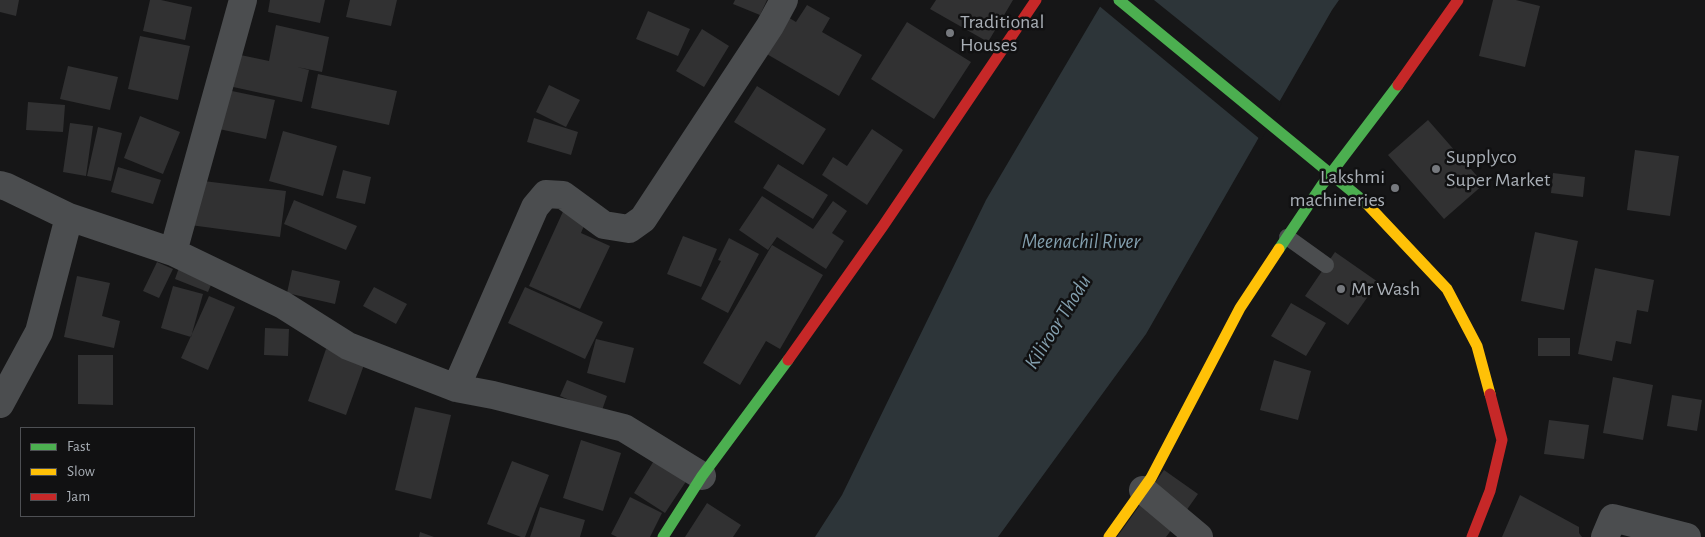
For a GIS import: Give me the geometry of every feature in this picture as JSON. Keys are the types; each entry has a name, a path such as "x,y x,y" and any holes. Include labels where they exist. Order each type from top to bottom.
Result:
{"main road":[{"path":"663,537 702,476 763,395 883,226 1036,0"},
{"path":"1119,0 1366,203 1447,288 1477,346 1502,440 1490,491 1472,537"},
{"path":"1109,537 1143,490 1180,424 1240,308 1322,185 1384,104 1458,0"}],"street":[{"path":"173,252 243,0"},
{"path":"456,388 535,207 546,194 563,195 604,225 630,229 643,219 765,34 784,0"},
{"path":"0,185 70,217 173,252 283,305 348,346 456,388 493,395 624,428 702,476"},
{"path":"0,404 39,332 70,217"},
{"path":"1143,490 1198,537"},
{"path":"1605,537 1613,518 1687,537"}],"lane":[{"path":"1287,237 1326,265"}],"water":[{"name":"Meenachil River","path":"1104,0 1339,0 1146,334 998,537 815,537 842,495 986,200"}],"pier":[{"path":"1101,0 1154,0 1282,103 1261,140 1098,5"}],"building":[{"path":"0,0 19,0 16,16 0,12"},
{"path":"150,0 161,0 192,7 185,40 143,31"},
{"path":"270,0 325,0 320,23 268,12"},
{"path":"350,0 397,0 391,26 346,17"},
{"path":"735,0 767,0 760,15 733,4"},
{"path":"936,0 1013,0 988,42 930,9"},
{"path":"1493,0 1516,0 1540,6 1525,67 1479,56"},
{"path":"807,5 830,18 822,32 862,55 839,96 765,53 786,16 796,22"},
{"path":"648,11 690,29 678,56 636,39"},
{"path":"907,22 971,62 934,119 871,79"},
{"path":"276,25 329,37 322,72 297,67 309,70 302,102 224,85 231,53 269,61"},
{"path":"702,29 729,46 704,87 676,71"},
{"path":"140,36 190,46 178,100 128,89"},
{"path":"68,66 118,77 110,110 60,99"},
{"path":"318,74 397,91 389,125 311,108"},
{"path":"549,85 580,100 566,127 536,112"},
{"path":"208,86 275,100 266,139 200,125"},
{"path":"757,86 826,129 803,165 734,122"},
{"path":"28,102 65,105 63,132 26,130"},
{"path":"140,116 180,132 163,174 124,158"},
{"path":"534,118 578,132 571,155 527,142"},
{"name":"Supplyco Super Market","path":"1428,120 1484,184 1444,219 1388,155"},
{"path":"70,123 93,126 86,176 63,172"},
{"path":"98,127 122,133 111,181 87,176"},
{"path":"872,129 903,150 867,205 822,175 833,157 847,166"},
{"path":"283,131 337,146 323,196 269,181"},
{"path":"1635,150 1679,156 1670,216 1627,210"},
{"path":"778,164 828,195 813,219 763,188"},
{"path":"118,167 161,180 153,204 111,192"},
{"path":"343,170 371,177 365,204 336,198"},
{"path":"1553,173 1585,177 1583,197 1551,193"},
{"path":"195,180 286,191 280,237 190,225"},
{"path":"762,196 813,229 833,201 847,211 832,233 844,241 826,269 777,237 768,250 739,230"},
{"path":"294,200 357,226 346,250 284,224"},
{"path":"566,205 588,216 581,233 610,246 580,309 529,286"},
{"path":"1535,232 1578,241 1564,310 1521,301"},
{"path":"683,236 717,249 701,287 667,274"},
{"path":"729,238 759,254 728,313 701,299 721,261 718,260"},
{"path":"772,245 823,275 780,349 766,341 740,385 703,363"},
{"name":"Mr Wash","path":"1335,252 1378,282 1348,325 1305,296"},
{"path":"157,262 173,269 159,298 143,291"},
{"path":"181,262 215,275 208,292 175,279"},
{"path":"1595,268 1654,280 1648,312 1637,310 1631,344 1616,341 1612,361 1578,354"},
{"path":"292,270 340,281 335,304 287,293"},
{"path":"77,276 110,283 102,316 120,321 114,348 64,337"},
{"path":"173,286 203,294 191,337 161,328"},
{"path":"374,287 407,304 396,324 363,306"},
{"path":"525,287 603,322 585,359 508,323"},
{"path":"209,296 235,307 208,370 181,358"},
{"path":"1291,303 1326,323 1306,356 1271,336"},
{"path":"265,328 289,329 288,356 264,355"},
{"path":"1538,338 1570,338 1570,356 1538,356"},
{"path":"596,339 634,348 625,383 587,373"},
{"path":"326,349 365,362 346,415 308,401"},
{"path":"78,355 113,355 113,405 78,404"},
{"path":"1274,360 1311,371 1298,420 1260,410"},
{"path":"1613,377 1653,385 1643,440 1603,433"},
{"path":"567,380 607,396 601,413 560,396"},
{"path":"1672,395 1702,400 1697,431 1667,426"},
{"path":"415,407 451,415 431,499 395,490"},
{"path":"1549,420 1589,425 1584,459 1544,454"},
{"path":"581,440 621,453 603,511 563,498"},
{"path":"655,459 687,480 665,513 634,493"},
{"path":"512,461 549,475 525,537 487,524"},
{"path":"1164,470 1198,494 1181,518 1147,494"},
{"path":"1520,495 1579,527 1579,533 1582,537 1502,537"},
{"path":"630,497 662,513 650,537 617,537 611,534"},
{"path":"1142,502 1175,525 1166,537 1117,537"},
{"path":"707,503 741,525 733,537 685,537"},
{"path":"540,507 585,520 580,537 530,537"},
{"path":"420,532 434,537 419,537"}],"traffic: fast":[{"path":"1119,0 1366,203"},
{"path":"1279,249 1322,185 1398,85"},
{"path":"663,537 702,476 788,360"}],"traffic: slow":[{"path":"1366,203 1447,289 1477,346 1490,394"},
{"path":"1109,537 1151,478 1240,308 1279,249"}],"traffic: jam":[{"path":"788,360 883,226 1036,0"},
{"path":"1398,85 1458,0"},
{"path":"1472,537 1490,491 1502,440 1490,394"}],"place":[{"name":"Traditional Houses","path":"950,33"},
{"name":"Supplyco Super Market","path":"1436,169"},
{"name":"Lakshmi machineries","path":"1395,188"},
{"name":"Mr Wash","path":"1341,289"}],"water label":[{"name":"Kiliroor Thodu","path":"1058,322"}]}
